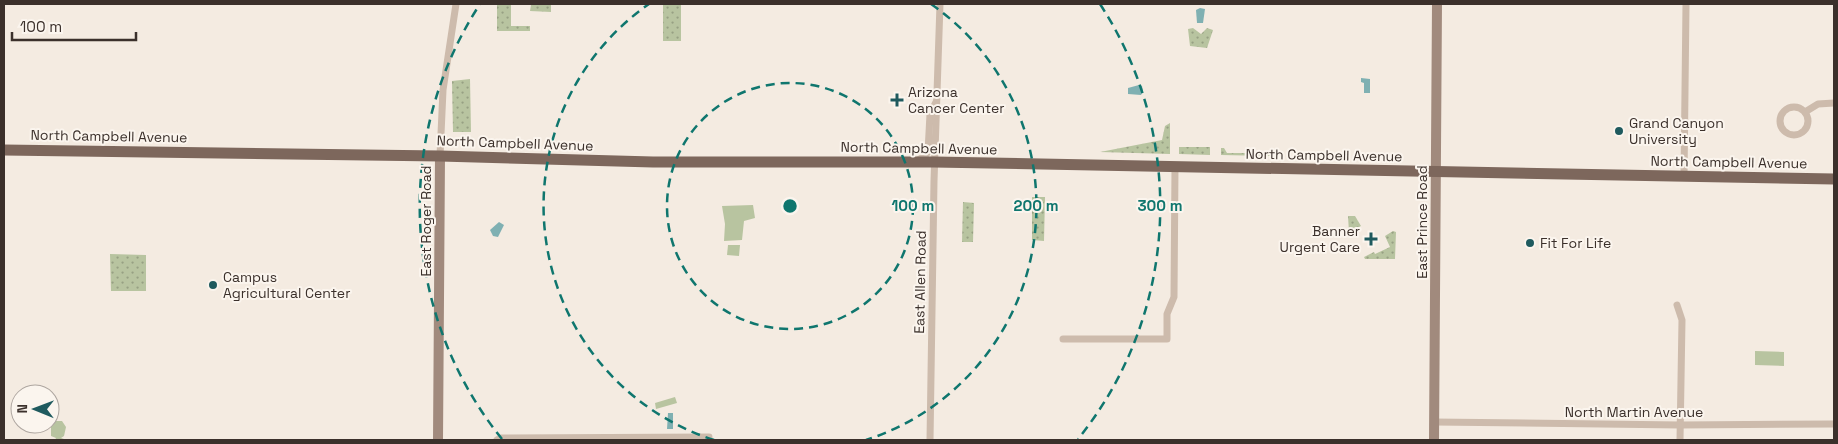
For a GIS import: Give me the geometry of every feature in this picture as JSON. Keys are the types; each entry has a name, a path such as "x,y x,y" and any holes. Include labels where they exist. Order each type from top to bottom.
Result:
{"main road":[{"name":"East Prince Road","path":"1434,440 1437,4"},
{"name":"North Campbell Avenue","path":"4,150 440,156 653,162 934,162 1834,179"},
{"name":"East Roger Road","path":"438,440 440,156"}],"street":[{"name":"East Roger Road","path":"440,156 443,90 456,4"},
{"name":"East Allen Road","path":"930,440 934,162 940,4"},
{"path":"1684,177 1686,4"},
{"path":"909,162 925,156 928,152 930,114 936,102"},
{"path":"1805,112 1818,104 1834,103"},
{"path":"1797,107 1805,112 1808,116 1808,125 1803,133 1795,136 1786,134 1780,121 1783,112 1787,108 1797,107"},
{"path":"1063,339 1167,338 1167,314 1174,297 1175,167"},
{"path":"1677,305 1682,320 1680,440"},
{"name":"North Martin Avenue","path":"1434,422 1680,425 1834,424"},
{"path":"497,440 501,438 709,437"}],"green space":[{"path":"497,4 511,4 511,26 530,26 530,31 497,31"},
{"path":"663,4 681,4 681,41 663,41"},
{"path":"531,5 551,5 551,12 530,11"},
{"path":"1193,28 1201,34 1207,28 1213,30 1207,48 1190,46 1188,29"},
{"path":"470,79 471,132 453,132 452,81"},
{"path":"1170,123 1170,154 1100,152 1162,140 1165,126"},
{"path":"1179,147 1210,147 1210,155 1179,154"},
{"path":"1221,148 1224,148 1227,153 1269,153 1270,156 1221,155"},
{"path":"1032,197 1045,197 1044,241 1032,240"},
{"path":"963,202 974,203 973,242 962,242"},
{"path":"753,205 755,218 744,221 742,240 724,241 725,224 722,206"},
{"path":"1348,216 1355,216 1361,226 1349,232"},
{"path":"1393,231 1396,232 1395,259 1365,259 1364,257 1374,252 1375,254 1390,247 1385,236"},
{"path":"728,245 740,245 739,256 727,255"},
{"path":"110,254 146,255 146,291 111,291"},
{"path":"1755,351 1784,352 1784,366 1755,365"},
{"path":"675,397 677,403 656,409 655,403"},
{"path":"60,421 62,421 66,427 64,436 61,438 67,440 55,440 56,438 51,436 51,434 60,434"}],"water":[{"path":"1200,8 1205,9 1203,23 1197,23 1196,10"},
{"path":"1361,78 1370,79 1370,93 1364,93 1364,83 1361,82"},
{"path":"1142,86 1143,91 1141,95 1128,94 1128,88"},
{"path":"499,222 504,225 498,237 493,236 490,230"},
{"path":"668,413 673,413 673,429 667,429"}],"place":[{"name":"Arizona Cancer Center","path":"897,100"},
{"name":"Grand Canyon University","path":"1619,131"},
{"name":"Banner Urgent Care","path":"1371,239"},
{"name":"Fit For Life","path":"1530,243"},
{"name":"Campus Agricultural Center","path":"213,285"}]}
